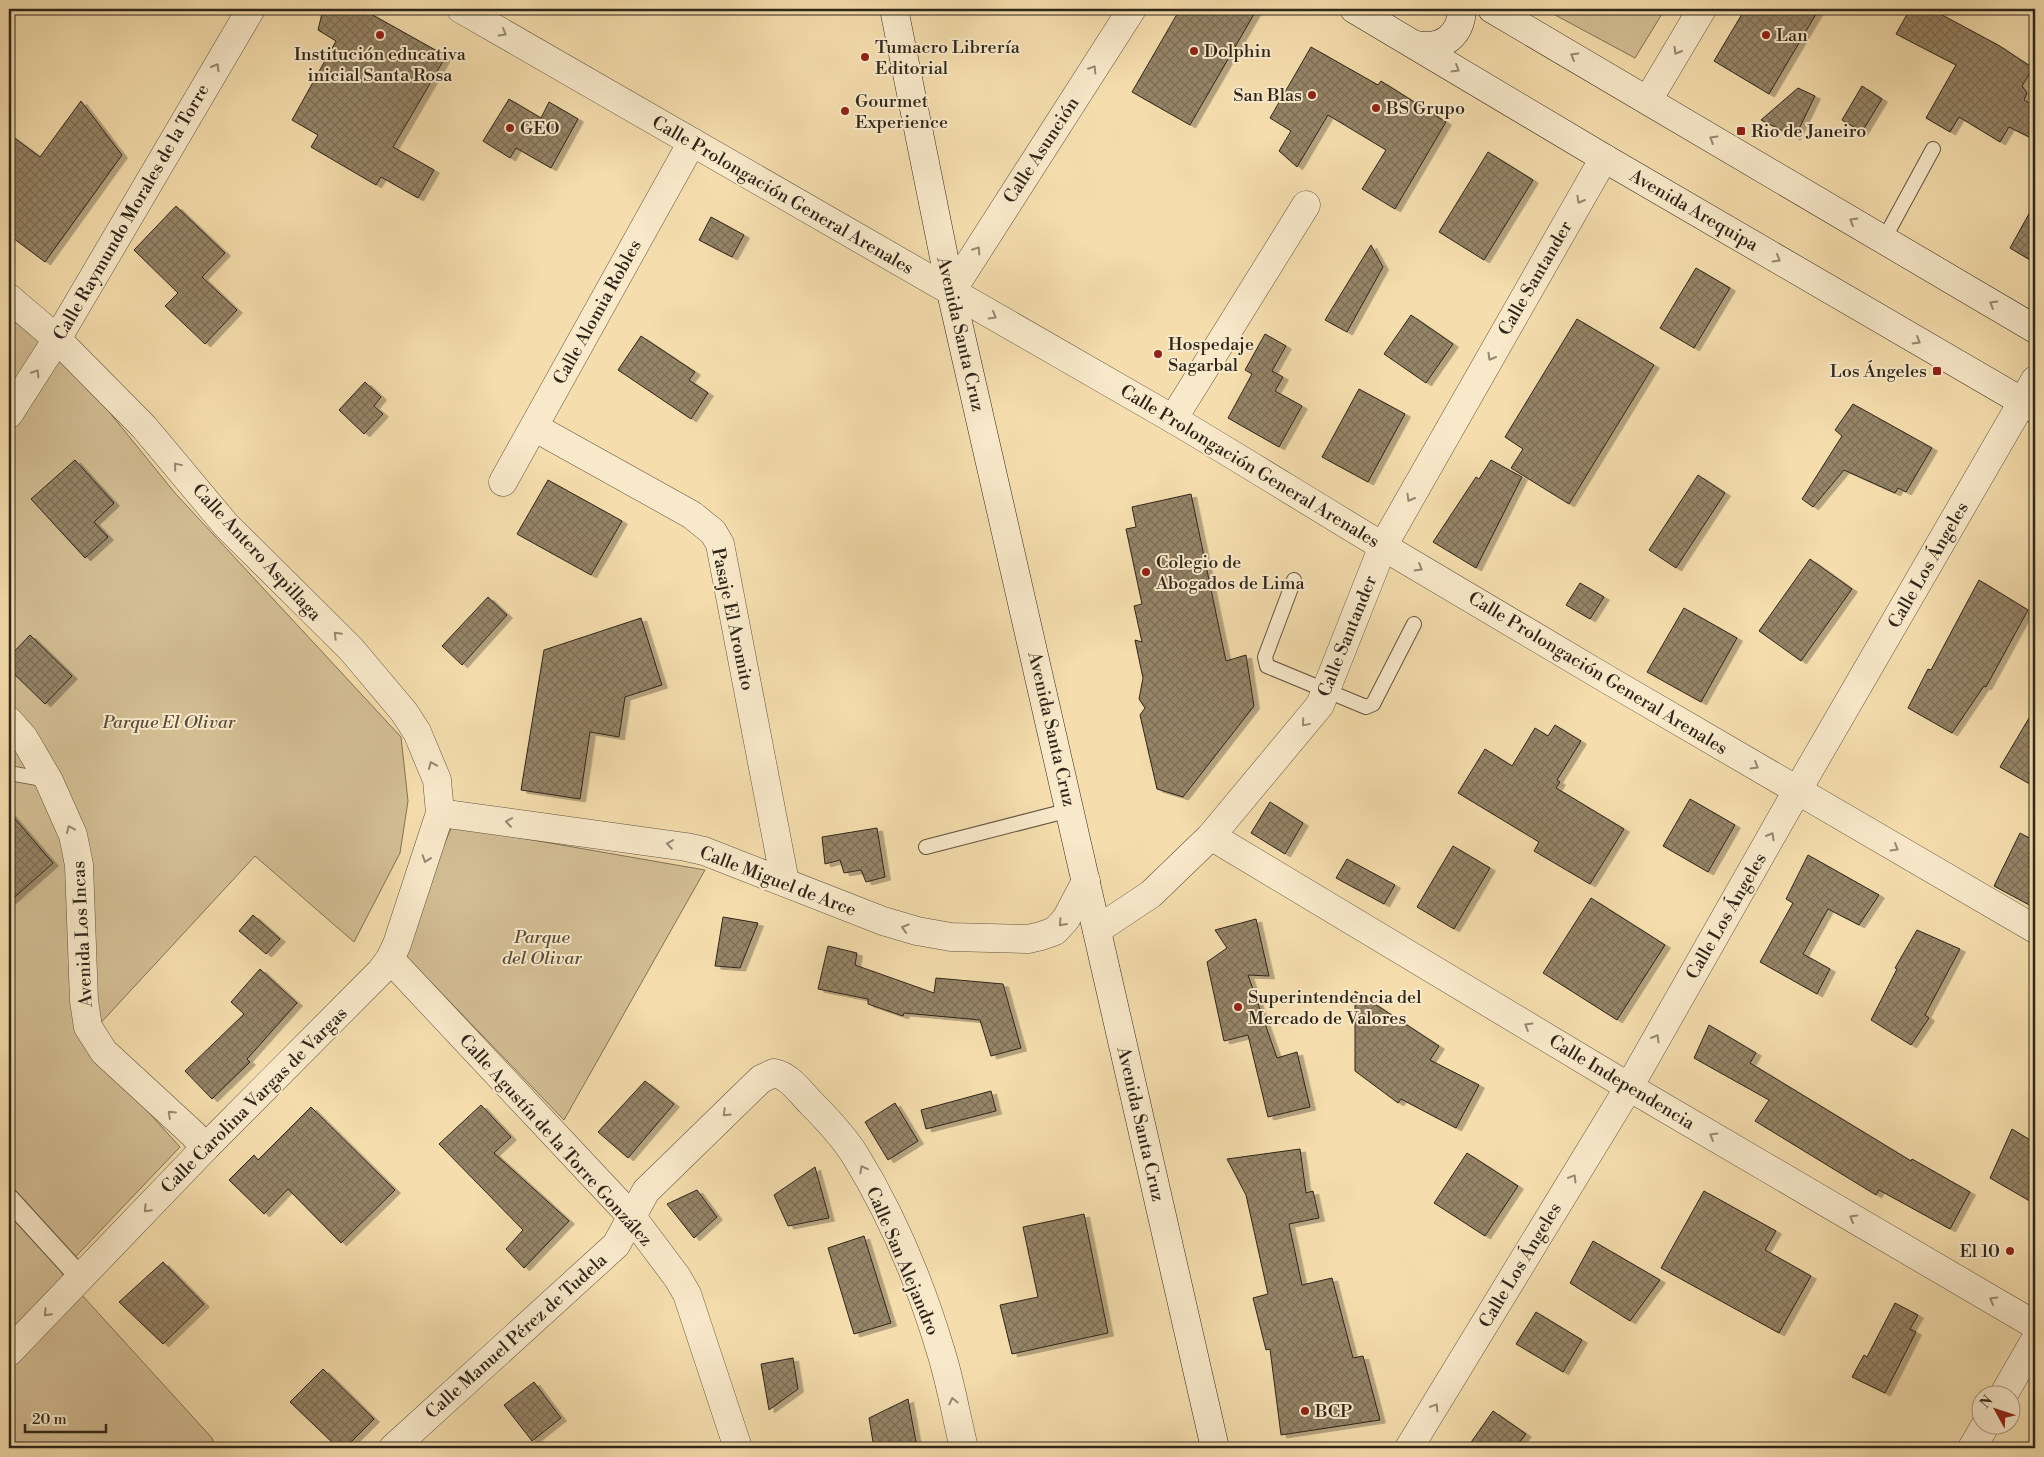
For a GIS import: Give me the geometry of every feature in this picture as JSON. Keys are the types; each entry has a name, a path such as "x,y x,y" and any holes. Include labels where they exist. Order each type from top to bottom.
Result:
{"street":[{"name":"Calle Raymundo Morales de la Torre","path":"9,414 57,339 250,9"},
{"name":"Calle Prolongación General Arenales","path":"461,9 1268,475 1383,546 1797,791 2035,929"},
{"name":"Avenida Santa Cruz","path":"894,9 951,292 1215,1448"},
{"name":"Calle Asunción","path":"951,292 1132,9"},
{"name":"Avenida Arequipa","path":"1354,9 1604,158 2031,397"},
{"path":"1416,45 1435,46 1446,41 1455,32 1461,21 1462,9"},
{"path":"1492,9 2035,329"},
{"path":"1648,100 1702,9"},
{"name":"Calle Alomia Robles","path":"503,482 692,142"},
{"name":"Calle Santander","path":"1097,930 1152,894 1212,836 1320,705 1383,546 1604,158"},
{"path":"1173,420 1306,204"},
{"name":"Calle Antero Aspillaga","path":"9,298 57,339 144,427 226,525 351,649 404,712 417,732 438,780 440,813"},
{"name":"Calle Los Ángeles","path":"1409,1448 1629,1087 1797,791 2031,397"},
{"name":"Pasaje El Aromito","path":"534,426 692,515 713,532 720,544 785,882"},
{"name":"Avenida Los Incas","path":"9,721 24,738 48,781 73,835 77,851 84,1007 88,1026 104,1052 193,1134 205,1148"},
{"name":"Calle Miguel de Arce","path":"440,813 686,847 723,857 882,921 917,932 951,937 1028,939 1054,931 1066,919 1086,881"},
{"name":"Calle Carolina Vargas de Vargas","path":"9,1352 205,1148 382,972 390,960 400,935 440,813"},
{"name":"Calle Independencia","path":"1212,836 1629,1087 2035,1325"},
{"name":"Calle Agustín de la Torre González","path":"390,960 632,1217 677,1277 687,1294 738,1448"},
{"name":"Calle San Alejandro","path":"632,1217 646,1191 761,1079 774,1073 787,1078 827,1120 855,1154 897,1236 922,1295 942,1354 964,1448"},
{"path":"9,1199 81,1278"},
{"name":"Calle Manuel Pérez de Tudela","path":"393,1448 616,1245 632,1217"},
{"path":"2010,1384 2035,1340"},
{"path":"1972,1448 1980,1434"}],"lane":[{"path":"1884,240 1933,149"},
{"path":"1294,580 1265,657 1267,666 1366,707 1373,704 1414,624"},
{"path":"9,774 48,781"},
{"path":"926,847 1070,810"}],"green space":[{"path":"1544,9 1665,9 1635,58"},
{"name":"Parque El Olivar","path":"9,297 84,381 175,493 401,737 408,801 400,853 354,942 255,856 84,1041 180,1147 61,1272 212,1438 216,1448 9,1448"},
{"name":"Parque del Olivar","path":"452,826 705,870 564,1120 400,950"}],"building":[{"path":"323,9 362,9 446,56 393,147 434,170 418,198 381,177 376,185 311,147 318,135 292,120 336,41 318,30"},
{"name":"Dolphin","path":"1180,9 1257,9 1190,125 1132,92"},
{"name":"Lan","path":"1745,9 1819,9 1769,94 1714,61"},
{"path":"1910,9 1931,9 1998,45 2033,68 2022,86 2027,93 2024,100 2035,106 2035,140 2009,127 2000,142 1959,117 1950,132 1926,118 1956,65 1896,34"},
{"path":"1311,47 1378,85 1381,81 1446,122 1395,209 1362,189 1386,150 1328,115 1297,167 1279,151 1291,131 1270,118"},
{"path":"1862,86 1882,99 1862,132 1842,120"},
{"path":"1798,88 1815,96 1795,137 1761,120"},
{"path":"509,99 541,118 549,102 578,119 551,168 516,148 510,158 483,141"},
{"path":"81,101 122,155 45,262 9,235 9,134 40,157"},
{"path":"1488,152 1533,180 1484,260 1439,232"},
{"path":"2035,203 2035,263 2010,248"},
{"path":"176,206 225,253 202,277 237,310 205,344 165,306 178,293 134,250"},
{"path":"711,217 744,235 732,257 699,240"},
{"path":"1371,245 1383,267 1347,332 1325,320"},
{"path":"1696,268 1730,288 1694,348 1660,328"},
{"path":"1411,315 1453,344 1426,383 1384,354"},
{"path":"1577,319 1654,365 1569,504 1511,468 1523,449 1505,437"},
{"path":"1265,334 1286,346 1272,371 1283,377 1275,391 1302,406 1279,447 1228,418 1252,374 1245,370"},
{"path":"641,336 695,372 689,380 708,393 691,419 618,370"},
{"path":"365,382 381,397 374,406 383,414 364,434 339,410"},
{"path":"1359,389 1405,414 1368,482 1322,457"},
{"path":"1853,404 1932,448 1906,492 1898,488 1895,493 1844,470 1813,507 1802,499 1842,436 1835,430"},
{"path":"75,460 114,503 94,522 108,537 85,558 31,499"},
{"path":"1491,460 1522,477 1476,568 1433,542 1476,477 1479,479"},
{"path":"1698,475 1725,493 1676,568 1649,550"},
{"path":"548,480 622,521 591,575 517,534"},
{"path":"1191,494 1226,661 1246,655 1254,706 1183,797 1157,789 1140,715 1145,708 1139,699 1143,678 1135,640 1142,642 1134,606 1142,604 1126,529 1136,527 1132,507"},
{"path":"1810,559 1852,589 1801,661 1759,631"},
{"path":"1979,580 2028,610 1986,687 1984,686 1952,733 1908,708 1928,669 1931,670"},
{"path":"1580,583 1604,597 1590,619 1566,605"},
{"path":"488,597 507,615 462,665 442,646"},
{"path":"1684,608 1737,638 1701,702 1647,672"},
{"path":"641,618 662,685 625,697 619,737 590,732 580,799 521,790 544,650"},
{"path":"30,635 72,676 45,704 9,669 9,657"},
{"path":"2035,708 2035,787 2000,767"},
{"path":"1555,725 1581,741 1557,780 1560,782 1556,788 1624,829 1590,884 1534,851 1539,842 1458,793 1485,749 1512,766 1535,728 1548,736"},
{"path":"1690,799 1735,825 1708,872 1663,846"},
{"path":"1270,802 1303,823 1285,854 1251,833"},
{"path":"9,812 53,863 9,902"},
{"path":"877,828 885,877 866,882 861,870 844,873 840,860 825,864 822,837"},
{"path":"2020,833 2035,841 2035,908 1994,886"},
{"path":"1453,846 1490,868 1454,929 1417,907"},
{"path":"1808,855 1879,895 1859,925 1828,909 1803,954 1830,969 1817,994 1760,962 1793,903 1786,899"},
{"path":"1347,859 1395,885 1384,904 1336,878"},
{"path":"1591,898 1665,945 1617,1020 1543,973"},
{"path":"253,915 280,939 266,954 239,931"},
{"path":"723,917 758,923 740,968 715,966"},
{"path":"1256,919 1269,976 1248,975 1277,1058 1297,1052 1310,1107 1268,1117 1248,1035 1224,1041 1207,962 1227,948 1215,930"},
{"path":"1917,930 1960,949 1925,1015 1929,1018 1911,1045 1871,1020 1897,969 1895,968"},
{"path":"828,946 857,953 855,965 934,993 936,978 1003,984 1021,1048 991,1056 980,1020 904,1013 903,1016 868,1004 868,999 818,989"},
{"path":"260,969 297,1003 247,1059 250,1062 212,1099 185,1071 244,1014 231,1002"},
{"path":"1355,991 1439,1046 1430,1060 1479,1085 1456,1128 1401,1099 1398,1103 1355,1071"},
{"path":"1709,1025 1756,1053 1750,1063 1911,1161 1912,1159 1970,1192 1950,1229 1879,1190 1876,1195 1755,1121 1769,1100 1694,1058"},
{"path":"645,1081 674,1104 628,1158 598,1132"},
{"path":"991,1091 996,1111 926,1129 921,1110"},
{"path":"895,1103 918,1141 888,1160 865,1122"},
{"path":"481,1105 511,1137 494,1153 569,1221 524,1268 506,1249 523,1230 439,1144"},
{"path":"311,1107 395,1190 341,1243 288,1189 264,1214 229,1180 254,1155 258,1160"},
{"path":"2012,1129 2035,1143 2035,1204 1990,1178"},
{"path":"1300,1149 1306,1193 1313,1191 1319,1218 1289,1224 1302,1285 1332,1278 1353,1358 1363,1356 1380,1420 1281,1435 1270,1349 1266,1350 1253,1298 1268,1294 1246,1195 1227,1159"},
{"path":"1467,1153 1518,1186 1485,1236 1434,1203"},
{"path":"815,1167 829,1218 788,1226 774,1195"},
{"path":"697,1190 717,1217 694,1238 667,1204"},
{"path":"1704,1191 1776,1231 1765,1250 1811,1276 1779,1333 1661,1268"},
{"path":"1084,1214 1108,1333 1012,1354 1000,1305 1038,1297 1023,1227"},
{"path":"864,1236 891,1323 854,1334 828,1248"},
{"path":"1593,1241 1660,1280 1630,1321 1570,1283"},
{"path":"163,1262 204,1304 163,1344 119,1302"},
{"path":"1895,1303 1918,1315 1910,1329 1916,1332 1885,1393 1852,1377 1864,1355 1867,1357"},
{"path":"1536,1312 1582,1340 1563,1372 1516,1344"},
{"path":"793,1358 798,1389 769,1410 761,1364"},
{"path":"323,1369 374,1419 345,1448 338,1448 290,1402"},
{"path":"534,1382 561,1418 532,1441 504,1405"},
{"path":"908,1399 916,1442 874,1448 869,1418"},
{"path":"1493,1411 1526,1434 1515,1448 1467,1448"}],"place":[{"name":"Institución educativa inicial Santa Rosa","path":"380,35"},
{"name":"Lan","path":"1766,35"},
{"name":"Dolphin","path":"1194,51"},
{"name":"Tumacro Librería Editorial","path":"865,57"},
{"name":"San Blas","path":"1312,95"},
{"name":"BS Grupo","path":"1376,108"},
{"name":"Gourmet Experience","path":"845,111"},
{"name":"GEO","path":"510,128"},
{"name":"Rio de Janeiro","path":"1741,131"},
{"name":"Hospedaje Sagarbal","path":"1158,354"},
{"name":"Los Ángeles","path":"1937,371"},
{"name":"Colegio de Abogados de Lima","path":"1146,572"},
{"name":"Superintendencia del Mercado de Valores","path":"1238,1007"},
{"name":"El 10","path":"2010,1251"},
{"name":"BCP","path":"1305,1411"}]}
